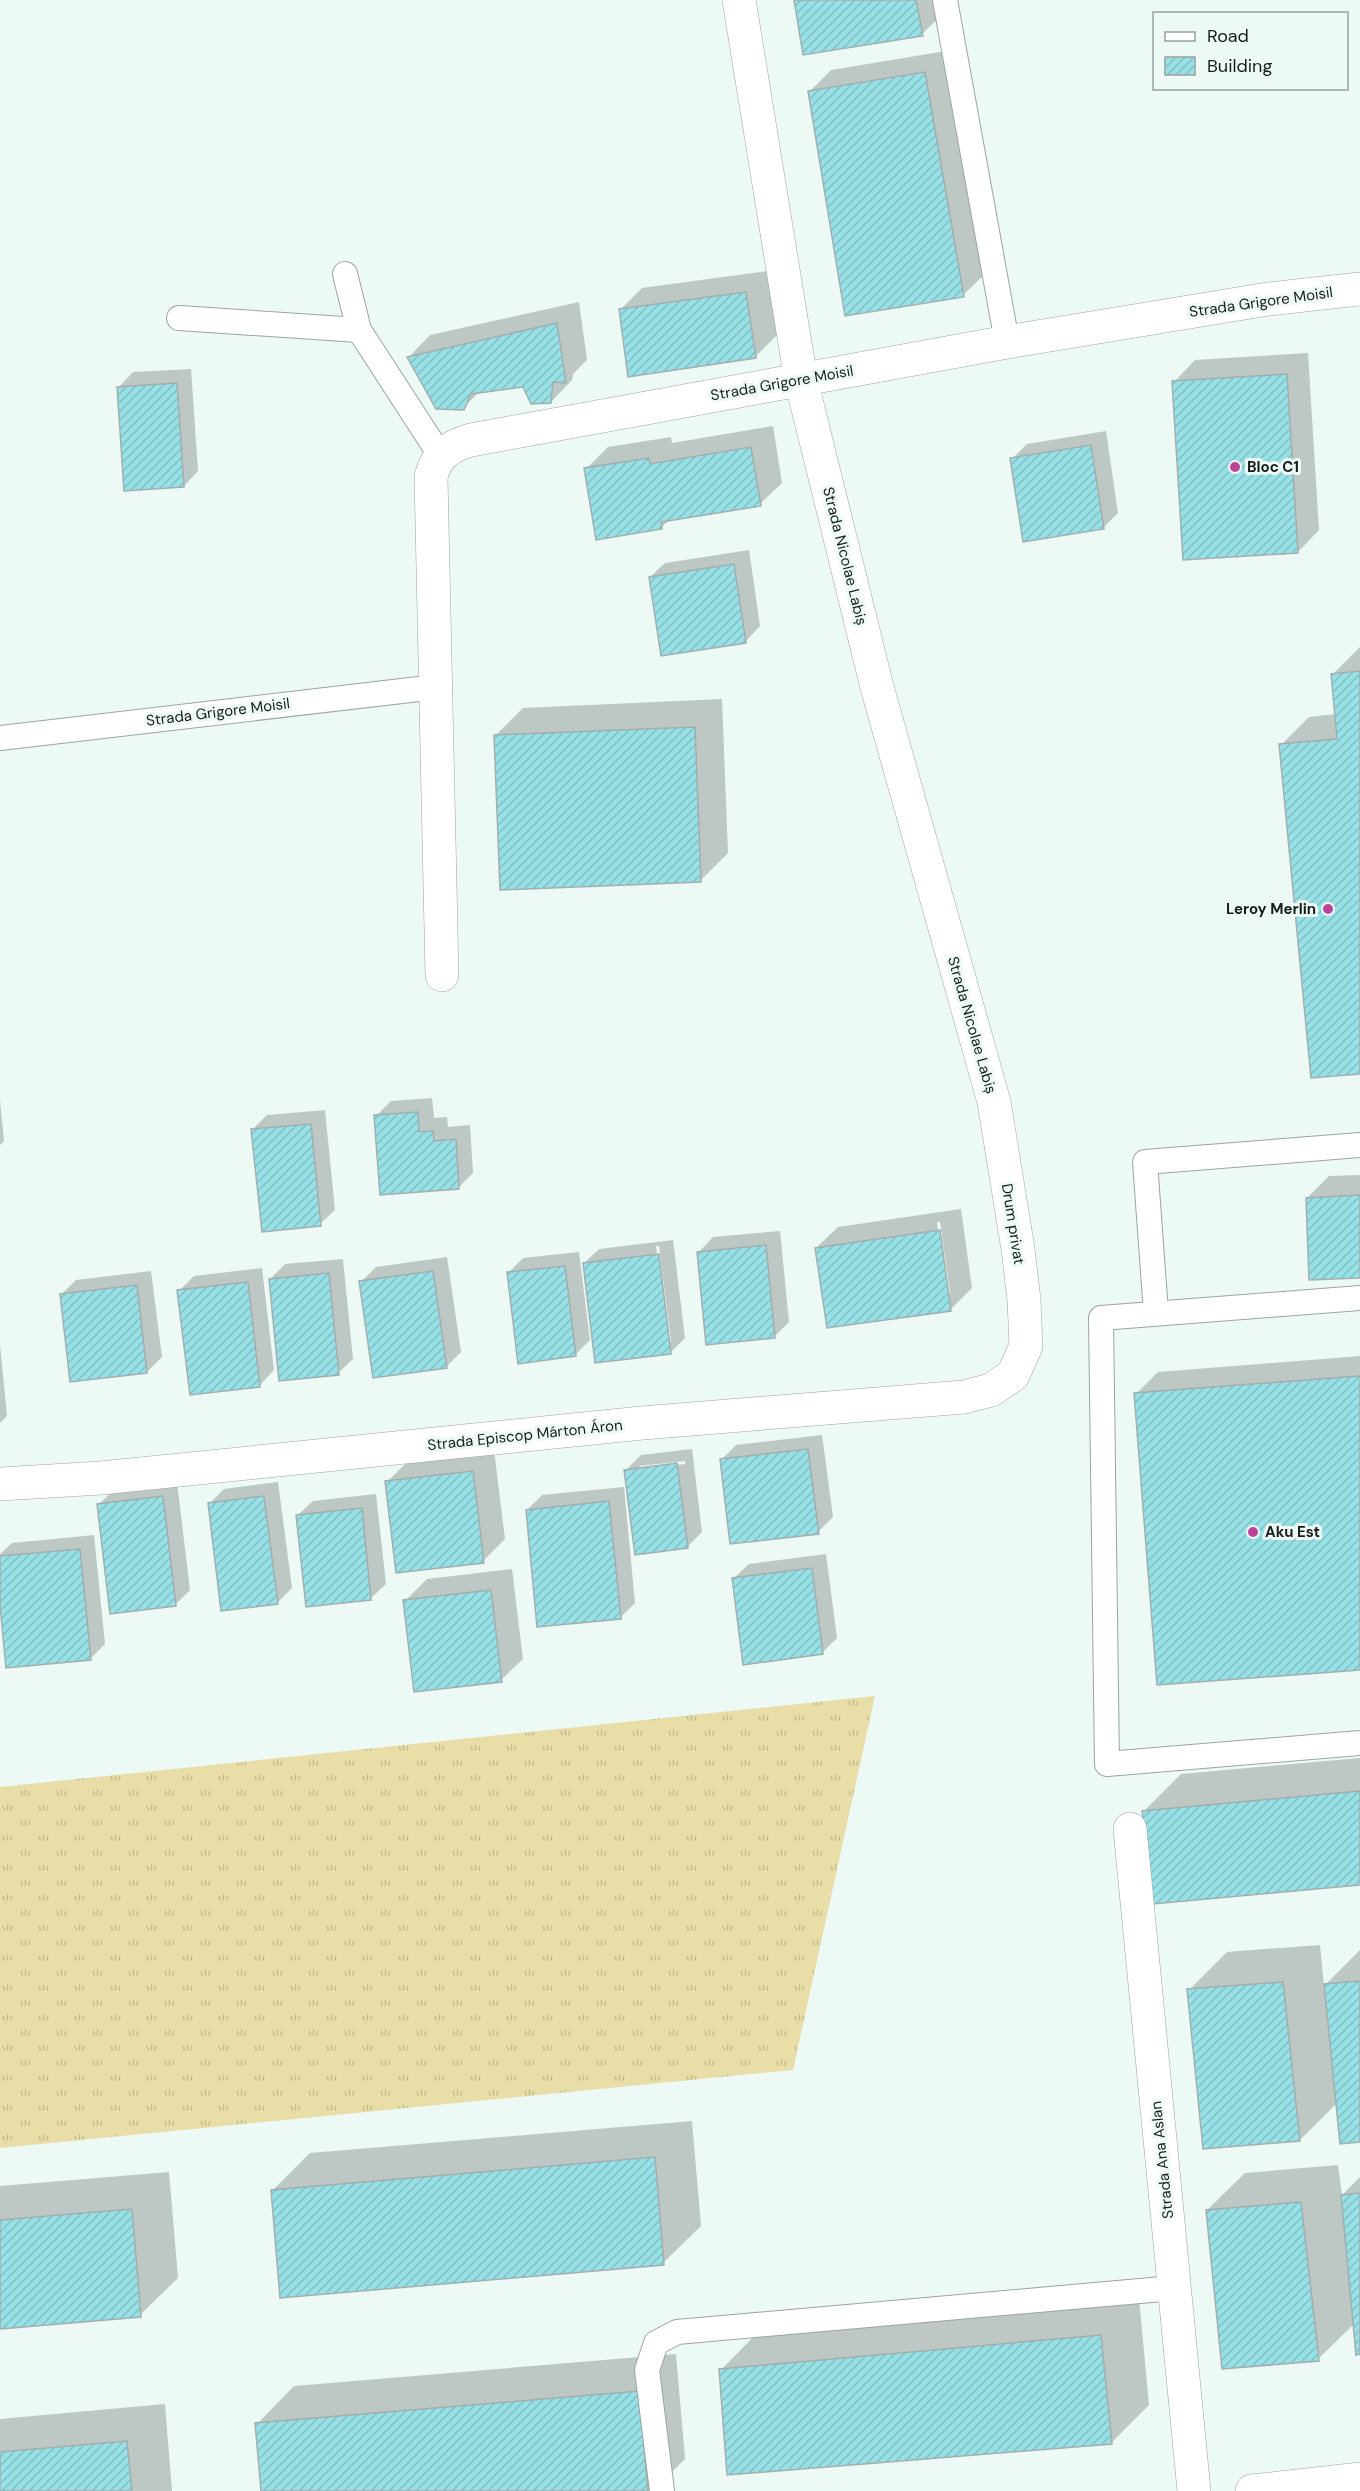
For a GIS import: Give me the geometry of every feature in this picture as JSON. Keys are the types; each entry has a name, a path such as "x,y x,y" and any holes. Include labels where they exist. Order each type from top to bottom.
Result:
{"street":[{"name":"Strada Nicolae Labiș","path":"739,0 801,380 877,687 994,1102"},
{"name":"Strada Grigore Moisil","path":"440,455 455,445 471,440 1007,342 1268,299 1360,289"},
{"path":"440,455 434,464 431,477 442,975"},
{"name":"Drum privat","path":"994,1102 1018,1249 1026,1346"},
{"name":"Strada Episcop Márton Áron","path":"0,1484 101,1478 642,1423 964,1397 991,1390 1013,1375 1026,1346"},
{"name":"Strada Ana Aslan","path":"1130,1829 1194,2491"},
{"path":"1252,2491 1360,2479"}],"lane":[{"path":"945,0 1007,342"},
{"path":"345,274 359,330 440,455"},
{"path":"179,318 359,330"},
{"name":"Strada Grigore Moisil","path":"0,738 436,687"},
{"path":"1156,1313 1145,1162 1360,1145"},
{"path":"1360,1298 1101,1318 1107,1764 1360,1743"},
{"path":"662,2491 647,2370 656,2343 677,2332 1174,2288"}],"green space":[{"path":"875,1696 793,2070 0,2148 0,1787"}],"building":[{"path":"794,0 916,0 923,36 803,55"},
{"path":"925,72 964,297 845,316 808,91"},
{"path":"746,292 756,358 628,377 619,309"},
{"path":"557,323 566,383 553,382 551,403 531,404 523,387 471,394 464,410 436,409 407,357"},
{"name":"Bloc C1","path":"1287,374 1298,553 1183,560 1172,381"},
{"path":"177,383 184,487 124,491 117,387"},
{"path":"1091,445 1104,529 1023,542 1010,458"},
{"path":"751,447 761,506 661,522 662,529 596,540 584,468 649,458 650,464"},
{"path":"734,564 746,643 661,656 649,577"},
{"name":"Leroy Merlin","path":"1360,671 1360,1074 1311,1078 1279,744 1337,739 1331,674"},
{"path":"695,727 701,882 500,890 494,735"},
{"path":"418,1112 419,1132 433,1131 434,1141 456,1139 459,1189 380,1195 374,1115"},
{"path":"311,1124 321,1226 262,1232 251,1129"},
{"path":"1360,1195 1360,1278 1309,1280 1306,1198"},
{"path":"940,1230 951,1311 827,1328 815,1248"},
{"path":"766,1245 775,1338 706,1345 697,1252"},
{"path":"659,1254 671,1354 595,1363 583,1263"},
{"path":"565,1266 576,1356 518,1364 507,1272"},
{"path":"433,1271 447,1368 373,1378 359,1281"},
{"path":"329,1273 339,1375 279,1381 269,1279"},
{"path":"248,1282 260,1387 190,1395 177,1290"},
{"path":"137,1285 147,1373 70,1382 60,1294"},
{"name":"Aku Est","path":"1360,1376 1360,1670 1157,1685 1134,1393"},
{"path":"808,1449 819,1534 730,1544 720,1459"},
{"path":"677,1463 688,1548 635,1555 624,1470"},
{"path":"473,1471 484,1563 396,1573 385,1481"},
{"path":"163,1496 176,1606 110,1614 97,1504"},
{"path":"264,1496 278,1604 221,1611 208,1503"},
{"path":"609,1501 621,1619 537,1627 526,1510"},
{"path":"362,1508 371,1600 306,1607 296,1515"},
{"path":"80,1549 91,1660 6,1668 0,1605 0,1556"},
{"path":"812,1568 823,1654 743,1665 732,1578"},
{"path":"491,1590 502,1682 414,1692 403,1600"},
{"path":"1360,1791 1360,1885 1153,1904 1142,1811"},
{"path":"1360,1981 1360,2142 1340,2144 1324,1984"},
{"path":"1283,1982 1300,2141 1203,2149 1187,1989"},
{"path":"655,2157 664,2265 280,2298 271,2190"},
{"path":"1360,2193 1360,2354 1356,2355 1341,2195"},
{"path":"1301,2202 1319,2361 1222,2369 1206,2210"},
{"path":"132,2209 141,2317 0,2329 0,2220"},
{"path":"1101,2335 1112,2444 727,2475 719,2369"},
{"path":"639,2391 648,2491 261,2491 255,2423"},
{"path":"127,2441 132,2491 0,2491 0,2452"}],"place":[{"name":"Bloc C1","path":"1235,467"},
{"name":"Leroy Merlin","path":"1328,909"},
{"name":"Aku Est","path":"1253,1532"}]}
